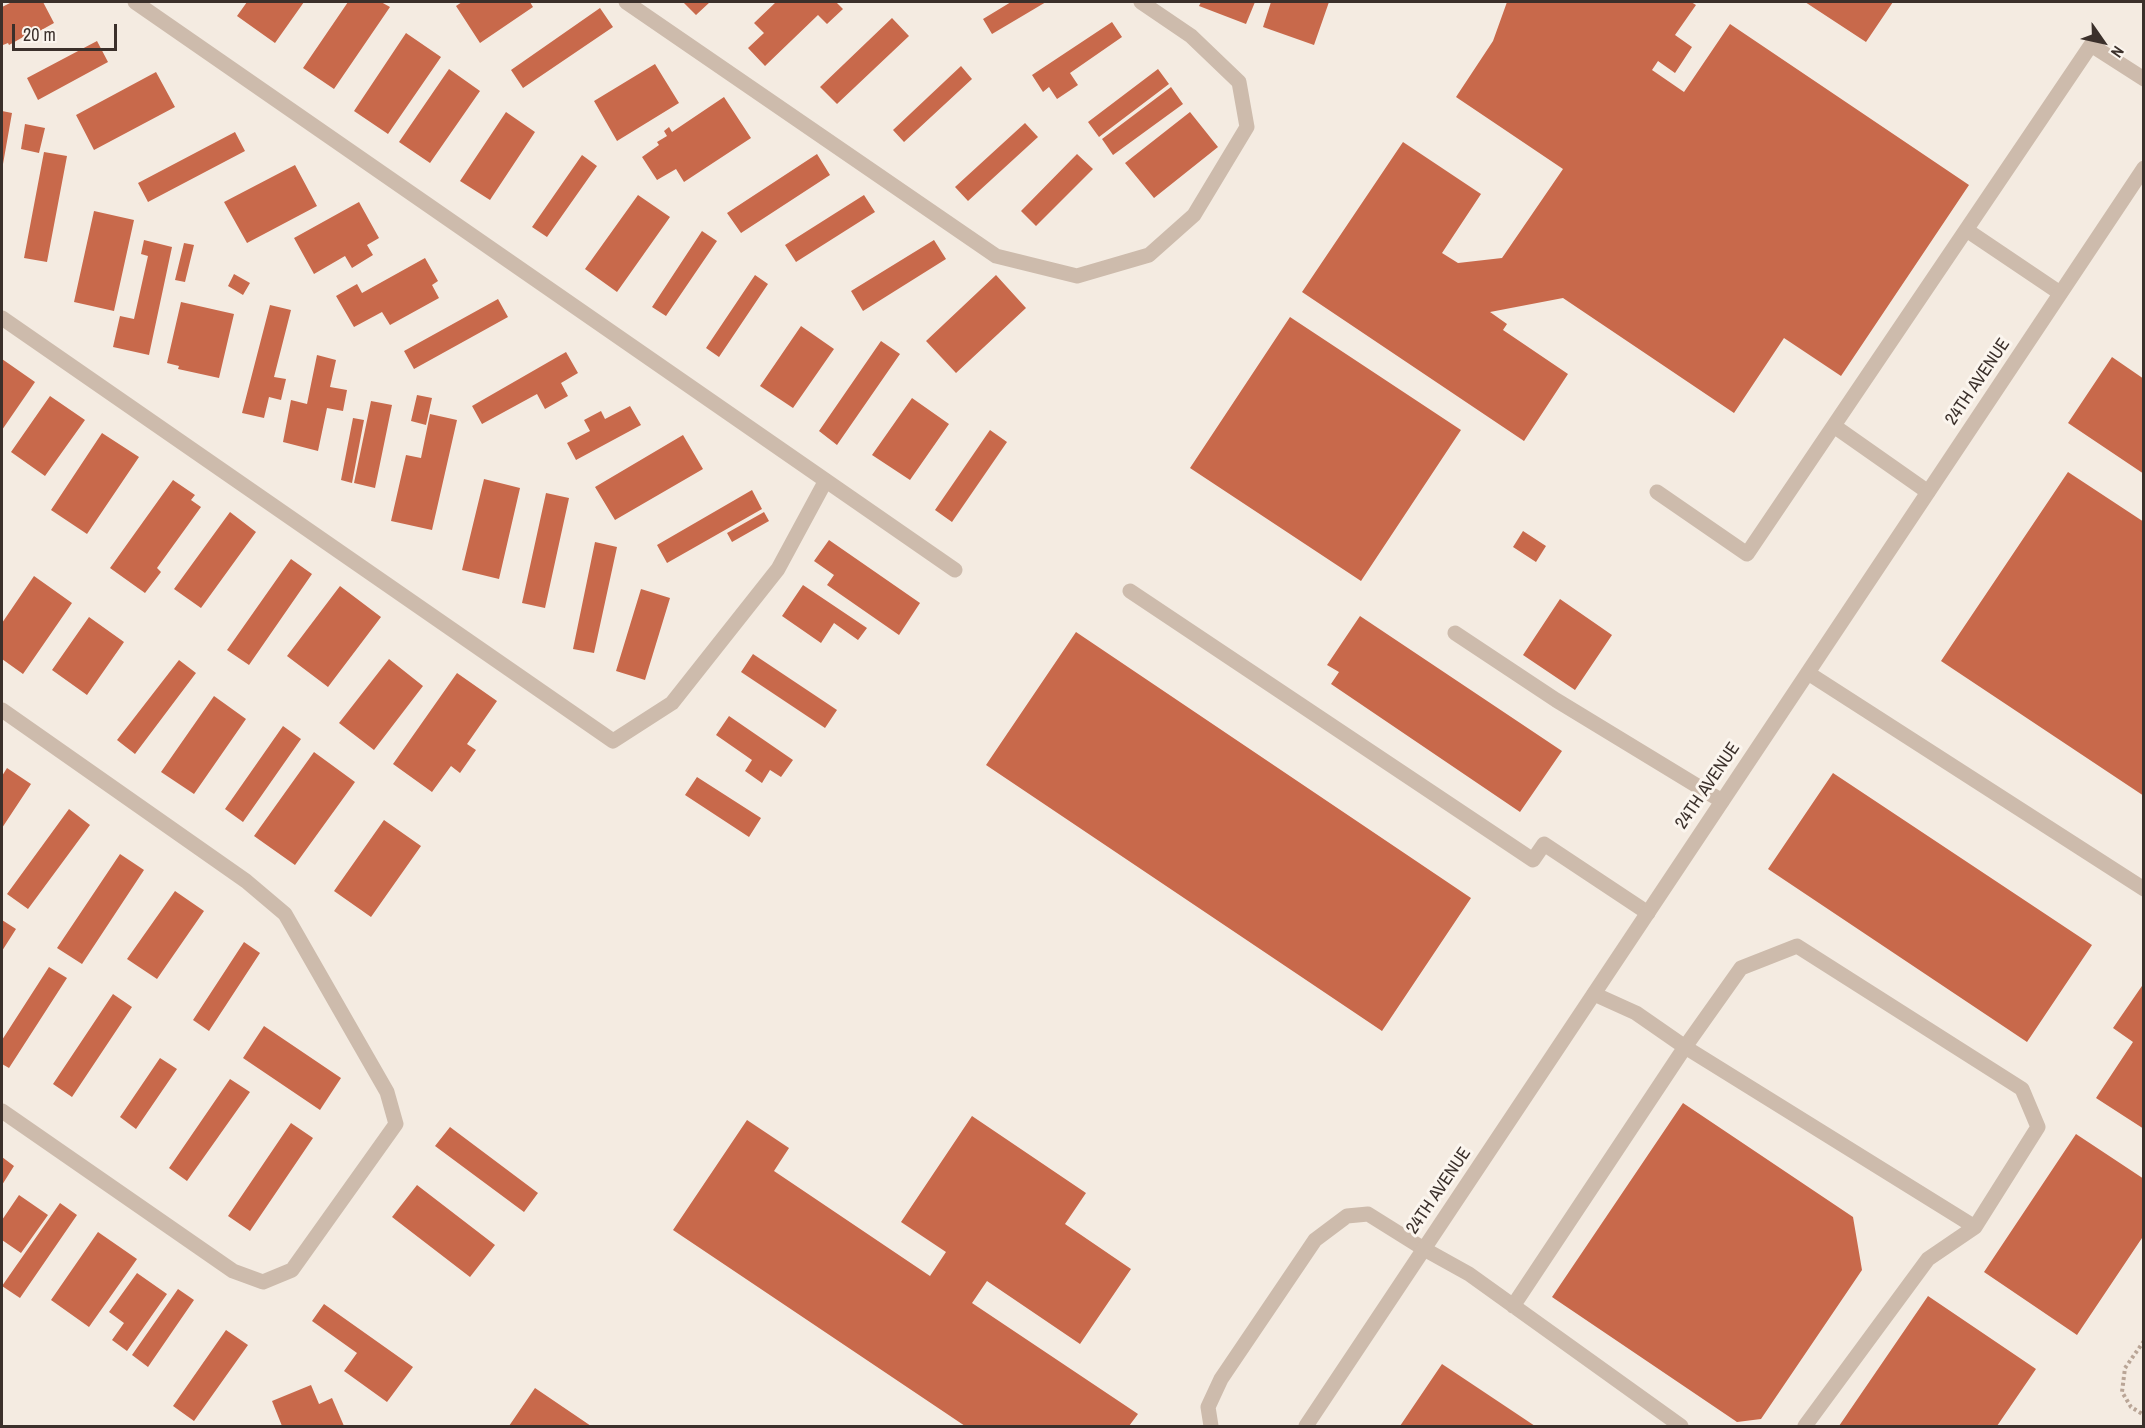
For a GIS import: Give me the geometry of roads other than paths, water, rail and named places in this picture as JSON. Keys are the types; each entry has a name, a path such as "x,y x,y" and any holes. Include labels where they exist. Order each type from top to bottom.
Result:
{"street":[{"path":"135,2 955,570"},
{"path":"626,2 996,256 1077,276 1149,255 1194,215 1247,127 1239,82 1191,36 1141,2"},
{"path":"1657,492 1748,554 1968,231 2091,45 2144,79"},
{"name":"24TH AVENUE","path":"1306,1426 2143,169"},
{"path":"1968,231 2060,293"},
{"path":"2,318 613,741 672,703 778,569 825,482"},
{"path":"1834,426 1928,492"},
{"path":"1131,591 1533,860 1544,844 1648,913"},
{"path":"1455,633 1556,700 1722,801"},
{"path":"1808,673 2144,889"},
{"path":"2,710 246,880 285,914 387,1092 396,1124 292,1270 263,1282 233,1271 2,1111"},
{"path":"1513,1306 1685,1047 1741,968 1797,946 2022,1089 2038,1127 1975,1227 1928,1259 1805,1426"},
{"path":"1594,994 1636,1013 1685,1047 1975,1227"},
{"path":"1211,1426 1208,1407 1221,1379 1315,1240 1347,1216 1368,1214 1424,1250 1469,1274 1681,1426"}]}
